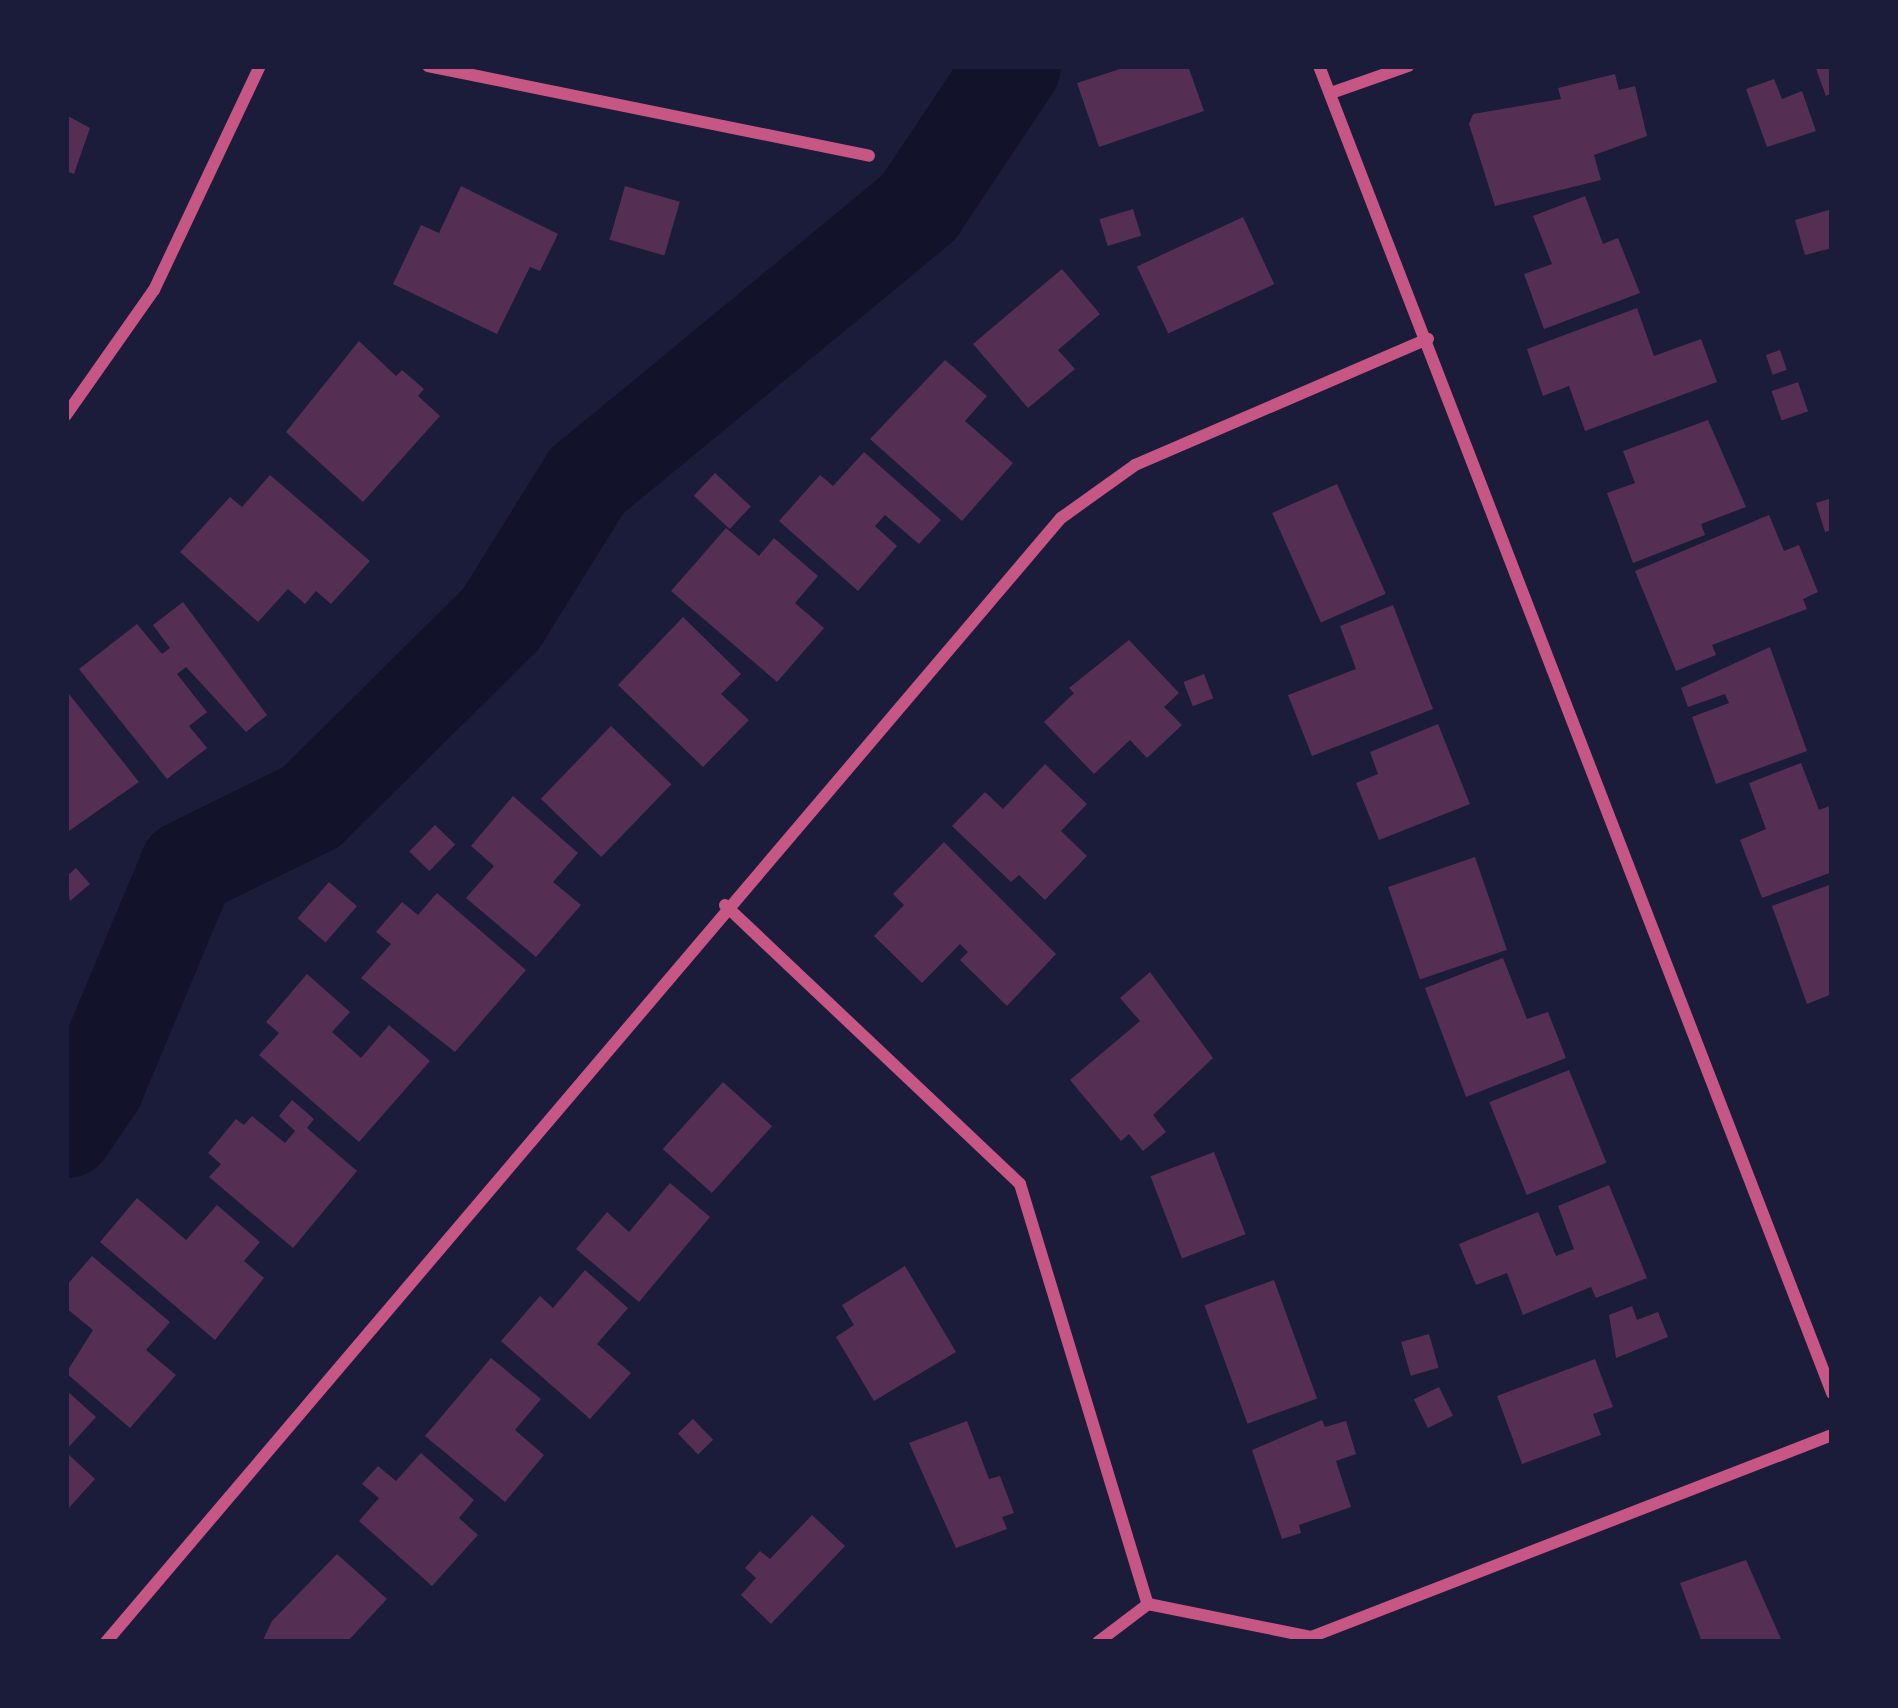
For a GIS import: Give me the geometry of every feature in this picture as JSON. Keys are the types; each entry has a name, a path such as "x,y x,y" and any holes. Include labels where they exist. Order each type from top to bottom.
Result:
{"street":[{"path":"66,415 154,290 260,66"},
{"path":"428,66 869,156"},
{"path":"1319,66 1832,1393"},
{"path":"1331,93 1408,66"},
{"path":"106,1642 725,905 1061,518 1135,464 1428,339"},
{"path":"725,905 1020,1184 1148,1604"},
{"path":"1098,1642 1148,1604 1311,1637 1832,1435"},
{"path":"123,1623 130,1642"}],"building":[{"path":"1129,66 1188,66 1204,111 1099,147 1077,83"},
{"path":"1815,66 1832,66 1832,93 1826,96"},
{"path":"1615,74 1619,90 1635,86 1647,136 1594,155 1601,180 1495,206 1469,124 1473,114 1561,99 1558,88"},
{"path":"1774,79 1782,99 1802,91 1816,131 1767,147 1746,89"},
{"path":"66,115 90,128 74,174 66,171"},
{"path":"461,186 558,234 540,271 530,267 497,334 393,284 421,225 439,233"},
{"path":"625,186 680,202 664,256 610,240"},
{"path":"1585,196 1603,244 1618,238 1640,293 1544,329 1524,274 1552,264 1533,216"},
{"path":"1133,209 1141,236 1108,246 1100,219"},
{"path":"1832,209 1832,248 1805,255 1795,220"},
{"path":"1243,217 1274,284 1168,334 1137,266"},
{"path":"1062,269 1100,314 1058,350 1075,369 1028,408 973,344"},
{"path":"1637,308 1654,356 1701,339 1717,382 1585,431 1569,386 1543,396 1527,349"},
{"path":"359,341 396,376 402,370 424,389 418,396 440,416 363,502 286,432"},
{"path":"1780,350 1787,370 1773,375 1766,355"},
{"path":"945,360 987,396 965,421 1013,463 962,521 870,439"},
{"path":"1798,382 1808,411 1782,420 1772,391"},
{"path":"1708,420 1746,507 1701,524 1705,535 1633,563 1607,493 1635,483 1623,451"},
{"path":"864,452 941,520 919,544 885,515 875,526 897,546 858,591 779,521 820,475 833,486"},
{"path":"715,473 751,506 730,529 694,496"},
{"path":"270,475 370,561 331,604 316,591 305,604 288,589 258,622 180,552 230,497 242,507"},
{"path":"1337,484 1386,594 1321,623 1272,513"},
{"path":"1832,498 1832,530 1825,532 1816,503"},
{"path":"1769,515 1784,551 1799,545 1818,592 1803,599 1807,609 1712,645 1716,655 1676,671 1635,571"},
{"path":"726,528 759,556 774,538 818,576 795,603 824,628 777,682 671,591"},
{"path":"183,602 267,715 246,732 186,667 177,674 207,712 189,726 207,748 167,779 79,669 137,624 162,654 170,648 153,625"},
{"path":"1393,605 1433,709 1312,756 1288,695 1356,669 1340,626"},
{"path":"683,617 741,674 721,694 749,720 703,767 618,685"},
{"path":"1129,640 1179,693 1164,707 1182,725 1147,758 1130,740 1094,774 1044,722 1074,693 1069,688"},
{"path":"1770,647 1807,751 1716,784 1692,717 1729,703 1725,694 1688,707 1681,688"},
{"path":"1204,674 1213,698 1193,706 1183,682"},
{"path":"66,696 139,782 66,833"},
{"path":"1438,724 1470,804 1379,840 1356,783 1378,774 1370,752"},
{"path":"611,726 671,784 601,857 541,799"},
{"path":"1801,763 1819,810 1832,805 1832,872 1762,898 1740,840 1766,829 1749,783"},
{"path":"1045,764 1087,804 1061,831 1087,856 1045,900 1019,875 1011,882 952,826 985,792 1003,809"},
{"path":"513,796 578,853 553,882 581,905 536,957 466,898 494,866 471,846"},
{"path":"435,825 455,844 429,871 409,852"},
{"path":"944,842 1056,954 1007,1006 960,960 968,952 960,944 922,983 874,936 904,905 893,894"},
{"path":"1475,857 1507,950 1420,980 1388,887"},
{"path":"76,868 90,884 70,901 66,877"},
{"path":"329,882 357,906 325,943 298,918"},
{"path":"1832,884 1832,994 1807,1004 1772,906"},
{"path":"437,893 526,970 455,1052 361,978 391,944 376,932 402,902 418,915"},
{"path":"1503,958 1527,1019 1548,1012 1566,1058 1466,1097 1425,988"},
{"path":"1150,972 1213,1058 1153,1115 1166,1132 1143,1151 1129,1134 1121,1141 1070,1080 1140,1021 1120,998"},
{"path":"307,974 350,1012 332,1032 361,1058 389,1025 430,1061 359,1142 259,1055 279,1033 266,1022"},
{"path":"1569,1070 1606,1163 1527,1195 1489,1102"},
{"path":"723,1082 772,1126 712,1193 663,1149"},
{"path":"292,1100 314,1119 307,1128 357,1171 293,1248 209,1177 221,1164 208,1153 236,1119 244,1125 252,1116 285,1143 295,1131 279,1116"},
{"path":"1214,1152 1246,1234 1182,1259 1151,1176"},
{"path":"670,1183 710,1217 639,1302 576,1249 607,1212 629,1232"},
{"path":"1609,1185 1647,1278 1596,1298 1591,1287 1523,1315 1507,1273 1476,1285 1459,1244 1538,1212 1556,1256 1574,1249 1558,1206"},
{"path":"137,1198 186,1240 217,1205 260,1242 244,1261 264,1278 215,1340 100,1242"},
{"path":"92,1256 170,1322 146,1350 176,1375 130,1428 66,1373 93,1330 66,1308 66,1286"},
{"path":"905,1266 956,1352 874,1401 836,1337 854,1325 842,1305"},
{"path":"585,1270 628,1308 597,1344 631,1373 590,1419 501,1341 540,1296 553,1308"},
{"path":"1274,1280 1317,1398 1248,1424 1204,1305"},
{"path":"1632,1306 1637,1320 1658,1312 1668,1337 1616,1358 1609,1315"},
{"path":"1429,1334 1439,1368 1411,1376 1401,1342"},
{"path":"491,1358 541,1399 515,1430 544,1455 505,1502 425,1436"},
{"path":"1595,1359 1613,1407 1593,1414 1601,1435 1522,1464 1497,1396"},
{"path":"1439,1387 1453,1416 1428,1428 1414,1399"},
{"path":"66,1390 96,1417 66,1450"},
{"path":"693,1419 713,1440 698,1454 678,1434"},
{"path":"1322,1420 1325,1427 1346,1421 1356,1454 1336,1461 1351,1507 1299,1525 1301,1533 1282,1539 1252,1450"},
{"path":"967,1421 989,1479 1000,1476 1014,1513 1002,1517 1007,1529 956,1548 909,1443"},
{"path":"66,1452 95,1479 66,1511"},
{"path":"421,1453 474,1500 459,1518 478,1535 432,1586 359,1521 379,1498 362,1484 378,1466 396,1481"},
{"path":"812,1515 845,1546 771,1624 741,1595 756,1578 745,1568 760,1551 770,1559"},
{"path":"337,1554 387,1599 347,1642 262,1642 272,1621"},
{"path":"1746,1560 1781,1639 1702,1642 1680,1583"}],"waterway":[{"path":"66,1130 96,1086 187,868 311,807 501,619 587,481 919,207 1013,66"}]}
